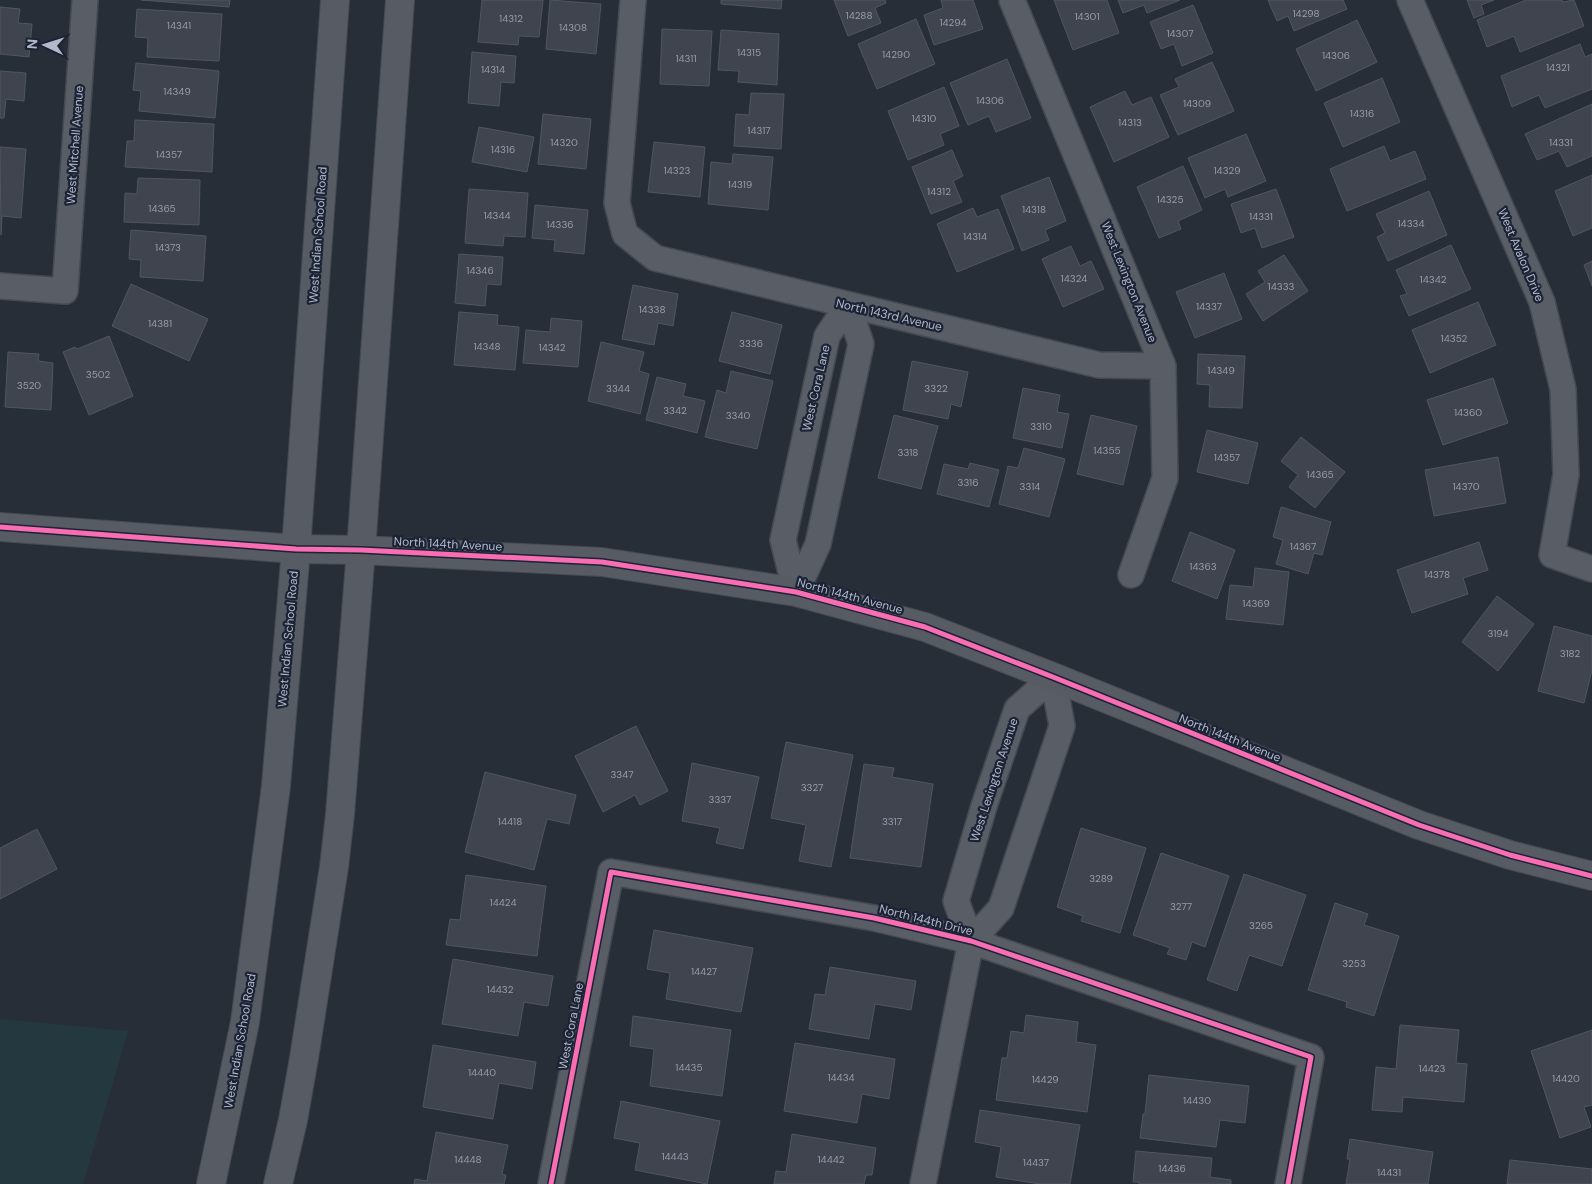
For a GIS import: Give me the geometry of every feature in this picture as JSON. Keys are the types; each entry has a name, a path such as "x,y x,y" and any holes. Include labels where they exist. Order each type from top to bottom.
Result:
{"main road":[{"name":"West Indian School Road","path":"212,1184 245,1022 276,786 296,549 335,0"},
{"path":"278,1184 293,1120 304,1058 334,867 361,550 400,0"},
{"name":"North 144th Avenue","path":"0,527 296,549 361,550 602,562 796,592 925,627 1419,825 1510,856 1592,876"}],"street":[{"name":"West Mitchell Avenue","path":"0,286 65,291 85,0"},
{"name":"North 143rd Avenue","path":"633,0 618,203 625,234 655,258 1099,365 1163,366"},
{"name":"West Lexington Avenue","path":"1012,0 1163,366 1165,478 1131,575"},
{"name":"West Avalon Drive","path":"1410,0 1542,302 1563,388 1566,475 1552,555 1592,568"},
{"name":"West Cora Lane","path":"796,592 783,540 827,336 848,305"},
{"path":"796,592 818,544 862,344 848,305"},
{"name":"West Lexington Avenue","path":"971,941 956,901 984,806 1016,709 1052,677"},
{"path":"923,1184 971,941 1001,908 1062,726 1052,677"},
{"name":"West Cora Lane","path":"551,1184 611,872"},
{"name":"North 144th Drive","path":"611,872 874,918 971,941 1311,1056 1288,1184"}],"green space":[{"path":"0,1019 128,1031 83,1184 0,1184"}],"building":[{"path":"141,0 230,0 229,7"},
{"path":"482,0 543,0 539,37 519,36 518,45 478,42"},
{"path":"550,0 601,4 596,54 546,49"},
{"path":"721,0 782,0 781,9 721,4"},
{"path":"834,0 885,0 886,3 875,8 881,23 848,36"},
{"path":"941,0 973,0 983,29 934,45 924,15 943,8"},
{"path":"1054,0 1107,0 1119,33 1073,50"},
{"path":"1118,0 1180,0 1147,13 1144,5 1123,13"},
{"path":"1268,0 1343,0 1347,9 1294,31 1288,16 1277,21"},
{"path":"1467,0 1494,0 1481,5 1484,14 1474,18"},
{"path":"1526,0 1562,0 1563,2 1574,0 1584,26 1520,52 1514,36 1487,47 1477,20"},
{"path":"1193,5 1213,53 1182,66 1174,44 1161,49 1150,22"},
{"path":"0,7 20,9 18,23 32,24 29,57 0,54"},
{"path":"137,9 222,14 219,61 147,57 148,38 135,37"},
{"path":"916,19 935,64 877,89 858,44"},
{"path":"1357,20 1377,62 1316,91 1296,49"},
{"path":"662,29 712,31 709,86 660,84"},
{"path":"721,30 779,34 777,85 738,82 739,71 718,70"},
{"path":"1580,44 1585,57 1592,54 1592,89 1545,108 1539,95 1512,107 1501,76"},
{"path":"472,52 516,56 514,83 501,82 499,106 468,103"},
{"path":"1007,59 1031,118 996,132 989,116 968,125 950,83"},
{"path":"1212,62 1234,111 1178,135 1160,95 1179,87 1175,79"},
{"path":"136,63 219,71 215,118 139,111 141,91 133,90"},
{"path":"0,71 26,73 24,101 6,99 4,118 0,118"},
{"path":"1382,78 1400,122 1343,147 1324,103"},
{"path":"944,87 959,126 940,134 944,145 908,160 888,111"},
{"path":"1125,91 1132,105 1151,97 1169,137 1114,162 1090,107"},
{"path":"751,93 784,94 781,149 734,146 736,114 749,115"},
{"path":"1592,104 1592,156 1567,167 1559,151 1537,160 1525,134"},
{"path":"543,114 591,119 586,169 538,164"},
{"path":"135,120 214,124 212,172 125,167 127,141 134,141"},
{"path":"479,127 534,137 527,172 472,162"},
{"path":"1246,134 1266,181 1228,197 1225,189 1205,198 1188,158"},
{"path":"654,142 705,147 700,197 648,192"},
{"path":"1384,146 1390,161 1415,151 1426,179 1347,211 1330,169"},
{"path":"0,147 26,149 21,218 2,216 1,235"},
{"path":"952,150 963,176 953,181 962,202 931,214 912,167"},
{"path":"733,154 773,157 768,210 708,204 711,162 732,164"},
{"path":"1183,166 1202,210 1178,221 1181,229 1159,238 1137,187"},
{"path":"1592,175 1592,228 1573,236 1555,191"},
{"path":"1049,177 1066,221 1045,230 1049,240 1022,251 1001,196"},
{"path":"138,178 200,180 199,225 124,222 125,193 137,194"},
{"path":"469,189 528,193 525,237 504,236 503,246 465,243"},
{"path":"1276,189 1294,237 1262,248 1255,228 1241,233 1231,204"},
{"path":"1429,191 1447,235 1388,261 1377,237 1385,233 1376,214"},
{"path":"535,205 588,210 584,254 554,251 555,240 532,238"},
{"path":"973,208 977,217 998,209 1014,249 957,272 937,224"},
{"path":"131,230 206,236 203,281 140,277 141,260 129,259"},
{"path":"1451,245 1471,289 1409,316 1400,296 1407,294 1396,270"},
{"path":"1071,246 1080,266 1091,261 1104,289 1063,307 1042,259"},
{"path":"459,254 503,257 501,285 487,284 485,306 455,303"},
{"path":"1284,255 1308,291 1263,321 1246,294 1265,282 1258,271"},
{"path":"1592,261 1592,286 1584,265"},
{"path":"1224,273 1242,319 1195,338 1176,292"},
{"path":"131,284 208,319 189,361 112,326"},
{"path":"633,285 678,294 673,326 658,323 654,345 622,339"},
{"path":"1478,302 1496,345 1430,373 1412,330"},
{"path":"459,312 498,315 497,325 519,327 515,370 454,365"},
{"path":"732,312 782,325 770,374 719,361"},
{"path":"551,318 582,321 578,367 523,363 526,330 550,332"},
{"path":"109,336 133,396 89,415 63,352 75,347 77,349"},
{"path":"601,342 644,352 639,371 649,374 640,414 588,401"},
{"path":"8,352 39,354 38,361 53,363 51,410 5,407"},
{"path":"1198,354 1245,356 1242,408 1209,407 1210,385 1197,384"},
{"path":"912,361 968,372 961,407 951,404 948,419 903,410"},
{"path":"731,371 773,381 757,449 705,437 717,390 726,393"},
{"path":"657,377 686,384 683,396 705,401 697,433 646,420"},
{"path":"1493,378 1508,423 1443,445 1427,400"},
{"path":"1023,388 1060,395 1057,412 1069,414 1062,448 1013,438"},
{"path":"894,415 938,426 921,489 878,478"},
{"path":"1091,415 1137,426 1123,485 1077,474"},
{"path":"1207,430 1258,443 1248,484 1197,472"},
{"path":"1301,437 1345,472 1315,508 1289,487 1298,475 1281,461"},
{"path":"1024,448 1065,459 1049,517 999,504 1008,466 1018,468"},
{"path":"1498,457 1506,503 1434,516 1425,470"},
{"path":"970,463 999,470 989,507 937,494 944,464 968,469"},
{"path":"1281,507 1331,522 1322,555 1314,553 1308,574 1276,564 1283,540 1273,537"},
{"path":"1190,532 1235,550 1217,599 1172,581"},
{"path":"1479,542 1488,570 1463,578 1468,594 1412,613 1397,570"},
{"path":"1255,568 1289,572 1283,625 1226,619 1230,585 1253,587"},
{"path":"1497,596 1534,624 1498,671 1462,642"},
{"path":"1554,626 1592,636 1592,670 1584,703 1538,691"},
{"path":"636,726 668,791 640,805 635,795 603,812 575,756"},
{"path":"786,742 853,755 831,867 799,861 806,825 771,818"},
{"path":"692,763 759,777 743,849 716,843 720,828 682,821"},
{"path":"864,764 894,768 892,777 933,784 921,867 850,858"},
{"path":"485,772 576,795 569,824 547,819 534,870 465,852"},
{"path":"1081,828 1146,848 1120,933 1081,921 1083,916 1057,907"},
{"path":"37,829 57,869 0,899 0,848"},
{"path":"1161,853 1229,876 1205,947 1192,942 1186,960 1167,954 1170,948 1133,935"},
{"path":"1244,874 1306,895 1282,966 1249,955 1237,991 1207,980"},
{"path":"466,875 546,886 537,956 446,945 450,919 460,920"},
{"path":"1335,903 1368,914 1364,925 1399,936 1374,1016 1346,1007 1347,1002 1308,990"},
{"path":"654,930 753,948 741,1012 666,999 670,973 647,969"},
{"path":"453,959 553,976 548,1006 524,1002 518,1036 442,1024"},
{"path":"830,967 916,981 911,1010 875,1004 869,1039 809,1029 815,994 825,995"},
{"path":"1026,1015 1078,1022 1076,1042 1096,1045 1087,1112 996,1100 1002,1058 1007,1058 1011,1031 1024,1033"},
{"path":"633,1016 731,1030 722,1096 650,1086 654,1049 630,1046"},
{"path":"1400,1025 1459,1030 1456,1063 1467,1064 1464,1102 1403,1097 1402,1112 1372,1110 1376,1067 1396,1069"},
{"path":"1592,1030 1592,1105 1584,1107 1591,1127 1560,1138 1531,1051"},
{"path":"795,1043 895,1059 889,1099 862,1094 857,1123 784,1111"},
{"path":"433,1045 536,1062 532,1089 499,1083 493,1119 423,1107"},
{"path":"1149,1075 1249,1086 1245,1123 1220,1120 1216,1147 1140,1138 1143,1114 1145,1114"},
{"path":"621,1101 720,1121 707,1184 635,1170 640,1143 614,1138"},
{"path":"980,1110 1080,1125 1070,1184 1040,1184 996,1177 1001,1147 975,1142"},
{"path":"436,1132 508,1145 502,1174 506,1175 504,1184 414,1184 415,1179 427,1181"},
{"path":"792,1134 876,1148 872,1175 866,1175 864,1184 774,1184 776,1171 786,1172"},
{"path":"1350,1139 1433,1152 1428,1184 1346,1184 1350,1159 1347,1159"},
{"path":"1136,1151 1212,1158 1210,1177 1231,1180 1231,1184 1139,1184 1139,1182 1133,1182"},
{"path":"1510,1160 1592,1169 1592,1184 1507,1184"}],"cycle path":[{"path":"0,527 296,549 361,550 602,562 796,592 925,627 1419,825 1510,855 1592,876"},
{"path":"551,1184 611,872 874,918 971,941 1311,1057 1288,1184"}]}
